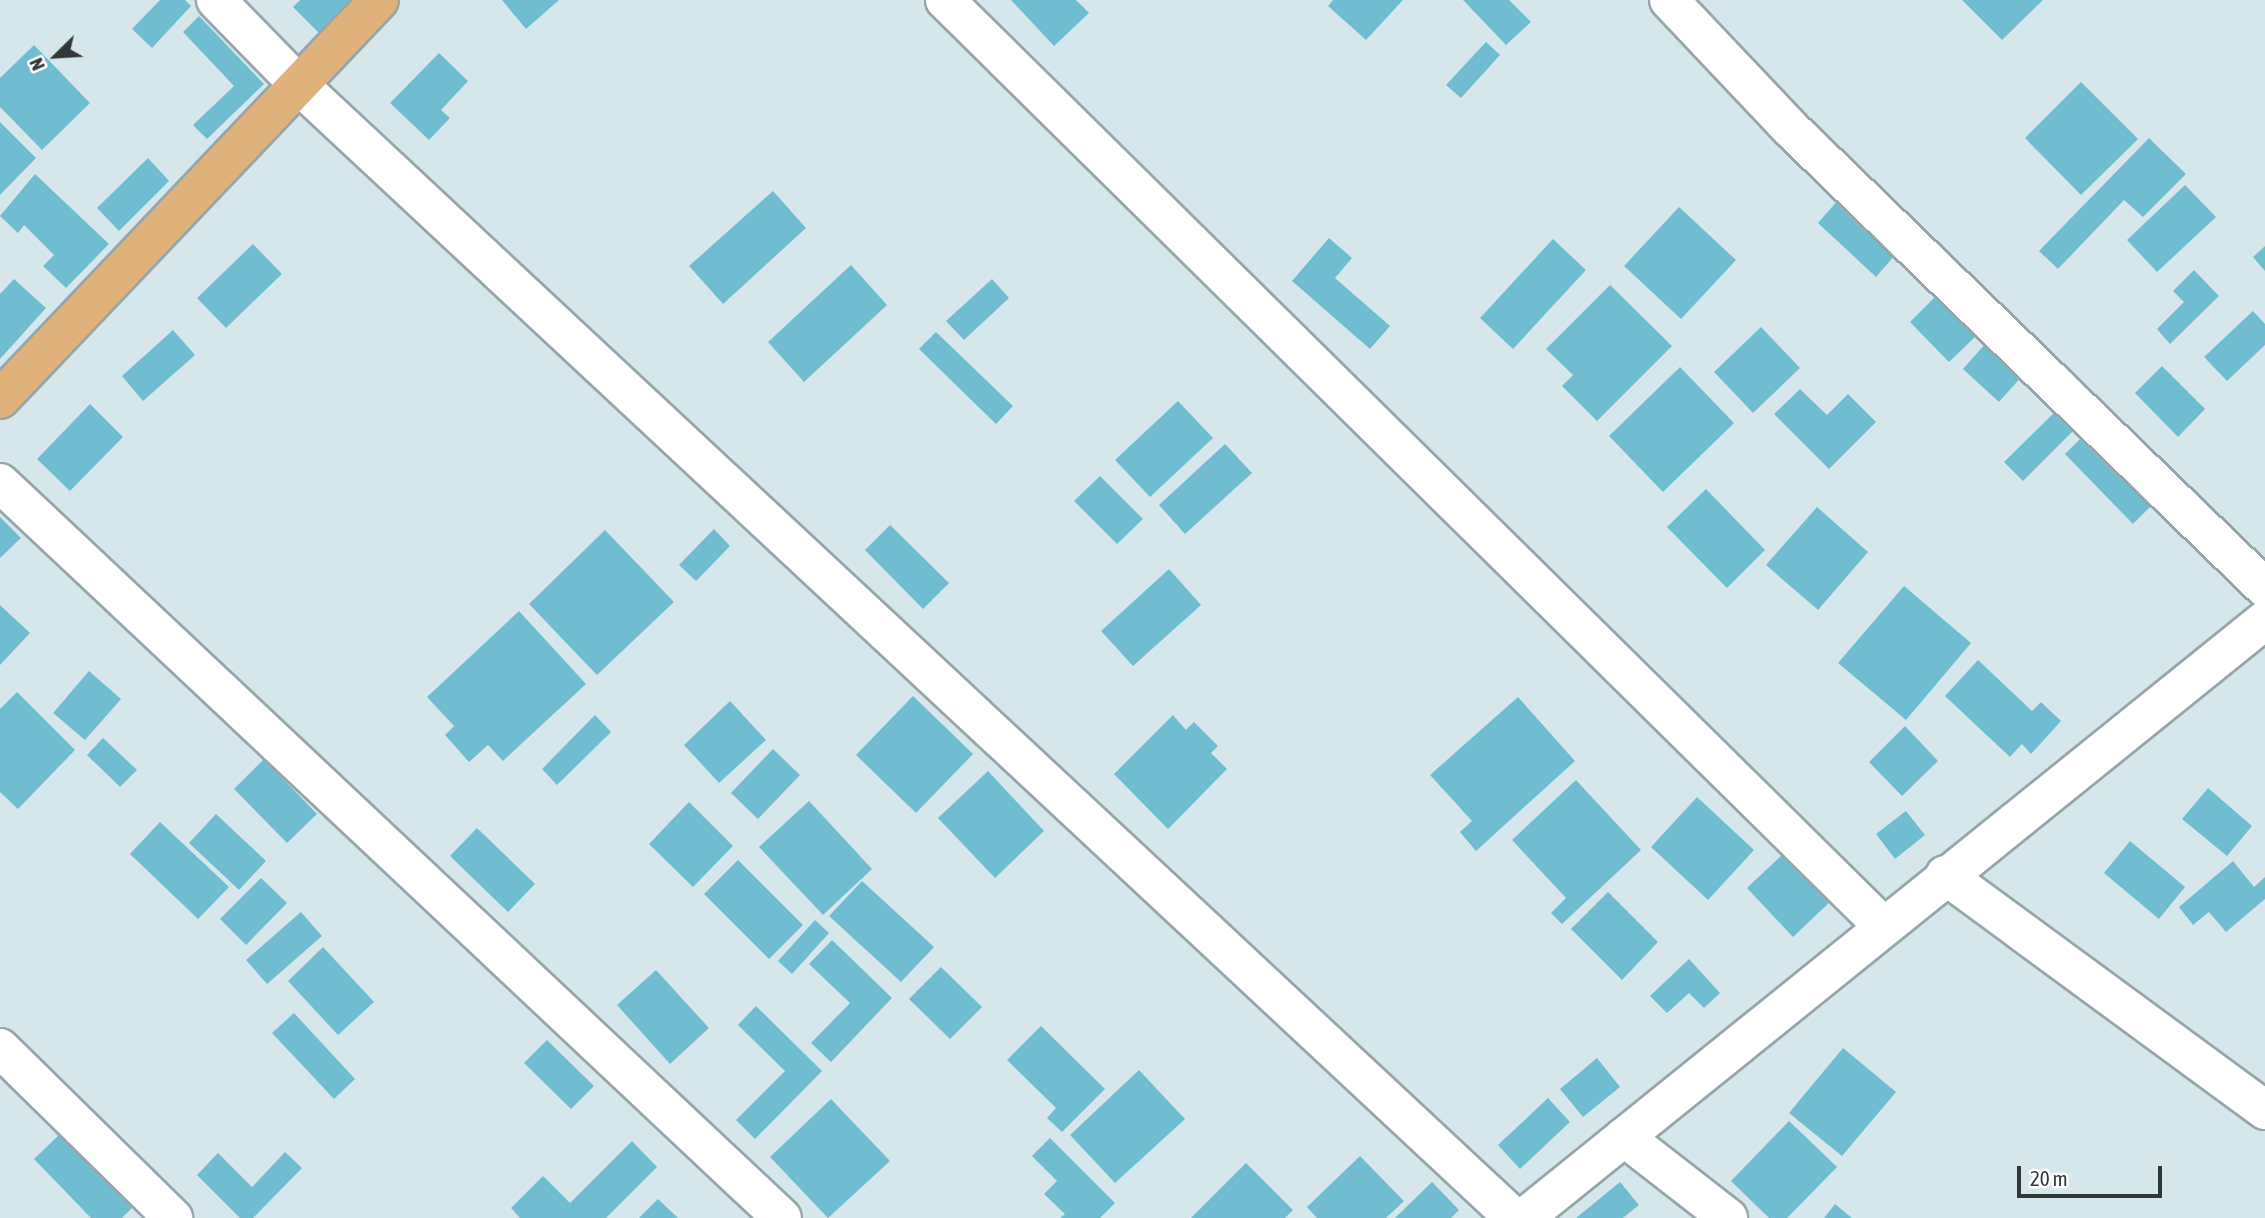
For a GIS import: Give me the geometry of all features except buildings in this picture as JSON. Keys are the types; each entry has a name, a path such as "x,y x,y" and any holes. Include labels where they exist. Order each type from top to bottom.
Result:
{"main road":[{"path":"0,399 379,0"}],"street":[{"path":"216,0 298,84 1514,1218"},
{"path":"945,0 1883,926"},
{"path":"1669,0 1791,129 2265,588"},
{"path":"0,483 782,1218"},
{"path":"1524,1218 1945,875 2265,620"},
{"path":"1945,875 2265,1110"},
{"path":"0,1048 173,1218"},
{"path":"1624,1137 1728,1218"}]}
